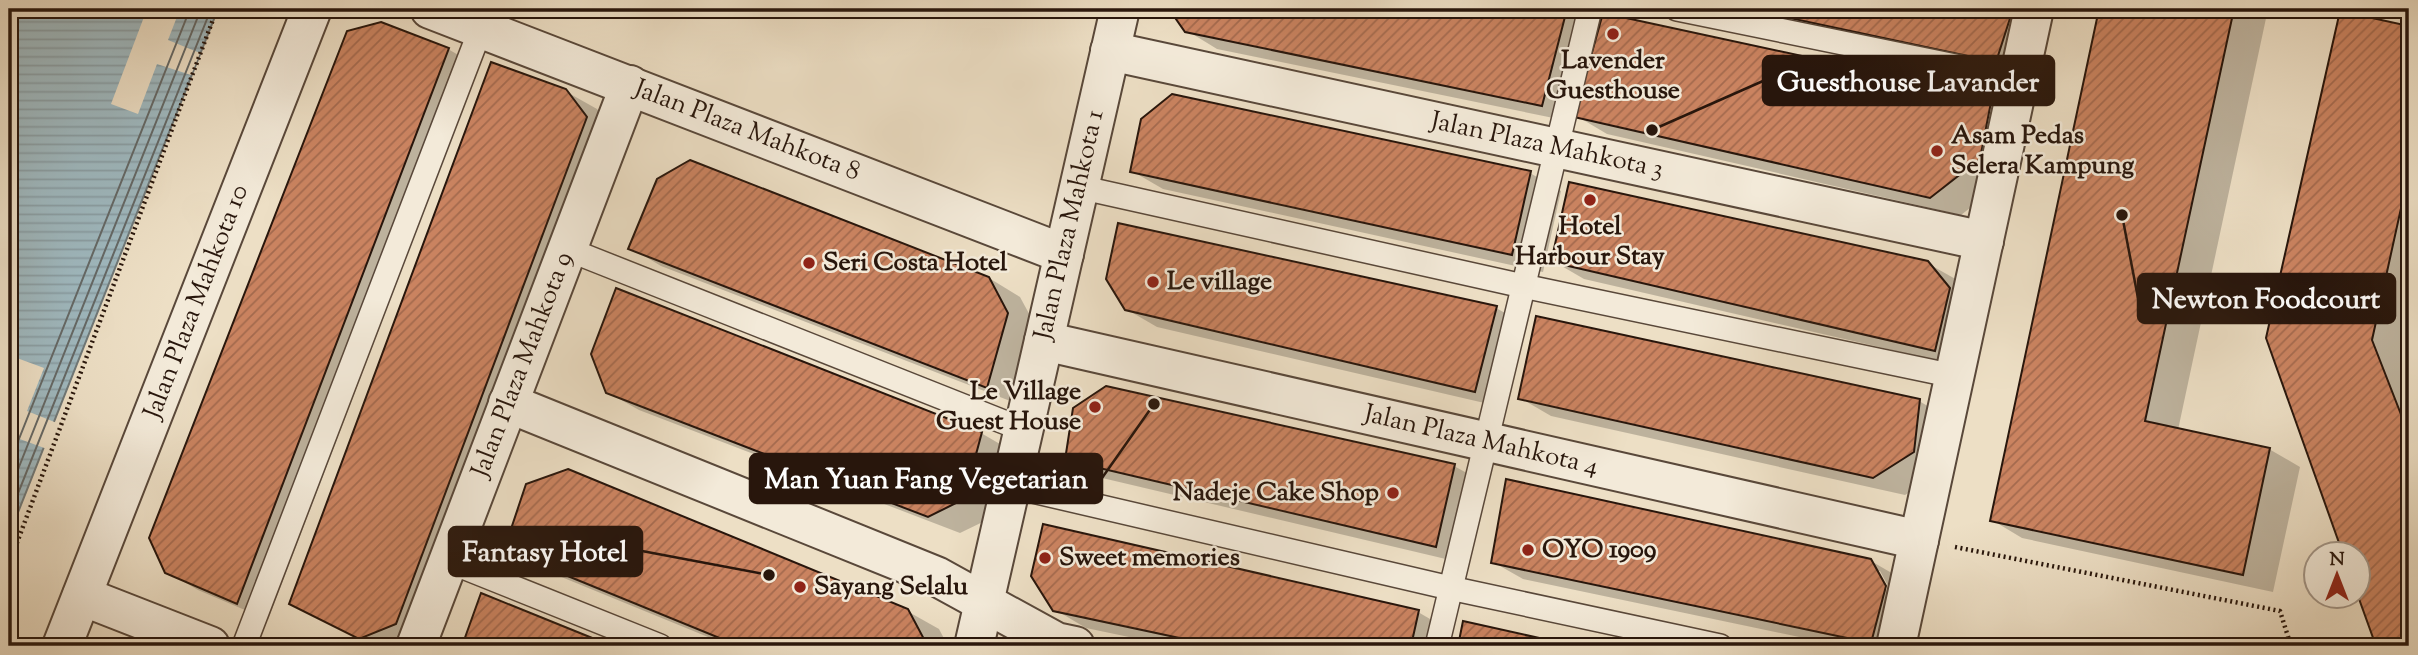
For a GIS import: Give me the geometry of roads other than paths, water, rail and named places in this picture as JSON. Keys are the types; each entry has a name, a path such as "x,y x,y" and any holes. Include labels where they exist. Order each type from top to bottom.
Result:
{"street":[{"name":"Jalan Plaza Mahkota 10","path":"62,646 312,9"},
{"name":"Jalan Plaza Mahkota 8","path":"430,9 1064,254"},
{"name":"Jalan Plaza Mahkota 1","path":"974,646 1120,9"},
{"path":"1896,646 2034,9"},
{"name":"Jalan Plaza Mahkota 3","path":"1110,51 1984,241"},
{"name":"Jalan Plaza Mahkota 9","path":"416,646 630,85"},
{"name":"Jalan Plaza Mahkota 4","path":"1044,341 1919,540"},
{"path":"508,403 936,576 1056,642 1075,646"},
{"path":"82,596 210,646"}],"lane":[{"path":"1437,646 1590,9"},
{"path":"1677,9 2019,79"},
{"path":"244,646 481,28"},
{"path":"1079,187 1523,286 1954,376"},
{"path":"567,250 1024,430"},
{"path":"1011,486 1450,588 1720,646"},
{"path":"448,561 660,646"}],"water":[{"path":"9,9 218,9 9,535"}],"place":[{"name":"Lavender Guesthouse","path":"1613,34"},
{"name":"Guesthouse Lavander","path":"1652,130"},
{"name":"Asam Pedas Selera Kampung","path":"1937,151"},
{"name":"Hotel Harbour Stay","path":"1590,200"},
{"name":"Newton Foodcourt","path":"2122,215"},
{"name":"Seri Costa Hotel","path":"809,263"},
{"name":"Le village","path":"1153,282"},
{"name":"Man Yuan Fang Vegetarian","path":"1154,404"},
{"name":"Le Village Guest House","path":"1095,407"},
{"name":"Nadeje Cake Shop","path":"1393,493"},
{"name":"OYO 1909","path":"1528,550"},
{"name":"Sweet memories","path":"1045,558"},
{"name":"Fantasy Hotel","path":"769,575"},
{"name":"Sayang Selalu","path":"800,587"}]}
